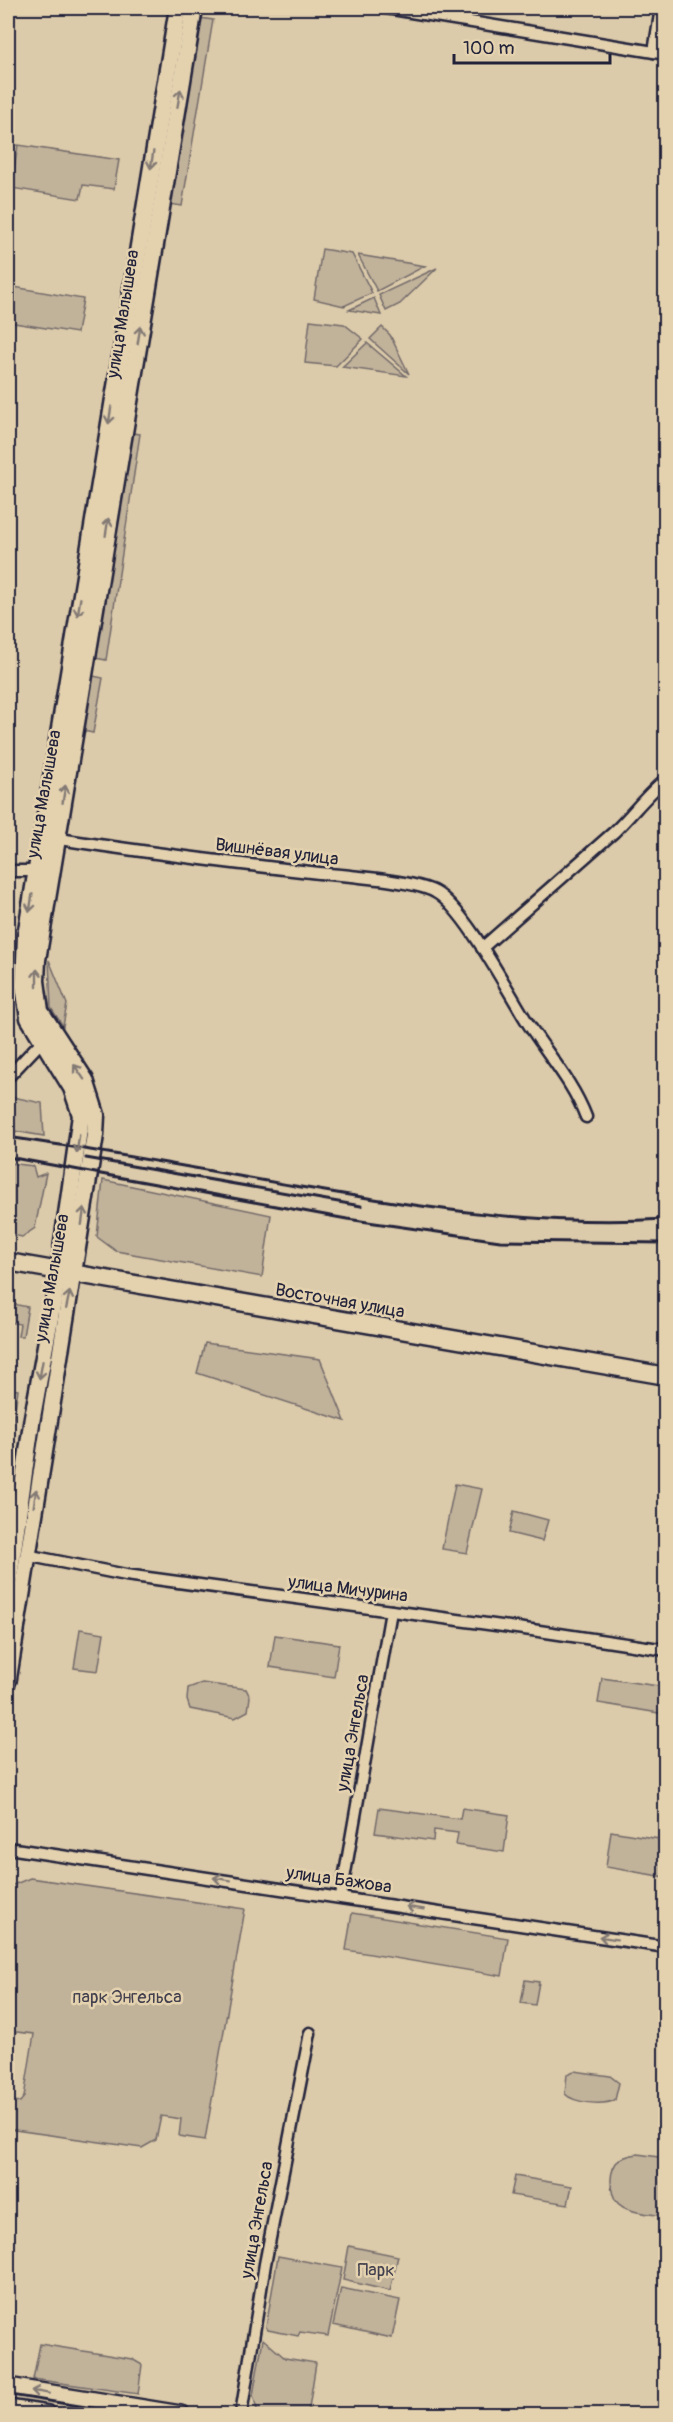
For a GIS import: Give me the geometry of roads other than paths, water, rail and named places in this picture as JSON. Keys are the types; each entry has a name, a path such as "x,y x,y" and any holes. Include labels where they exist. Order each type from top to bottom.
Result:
{"main road":[{"name":"улица Малышева","path":"8,1588 32,1420 95,1135 96,1115 85,1080 45,1021 38,997 37,960 53,858 49,838 178,8"},
{"name":"улица Малышева","path":"8,1681 66,1272 81,1115 72,1088 29,1018 24,986 26,936 36,871 49,838 194,8"},
{"name":"Восточная улица","path":"8,1262 666,1377"},
{"path":"8,2386 180,2415"},
{"path":"8,2408 48,2415"}],"street":[{"path":"386,8 666,54"},
{"path":"654,52 661,8"},
{"path":"482,948 614,832 634,813 646,796 666,779"},
{"name":"Вишнёвая улица","path":"49,838 144,853 425,888 447,901 482,948 529,1025 577,1093 586,1117"},
{"path":"8,871 36,871 53,858"},
{"path":"8,1077 42,1041"},
{"name":"улица Мичурина","path":"26,1555 126,1575 666,1650"},
{"name":"улица Энгельса","path":"341,1896 391,1611"},
{"name":"улица Бажова","path":"8,1848 341,1896 666,1947"},
{"name":"улица Энгельса","path":"241,2415 266,2264 310,2033"}],"tram line":[{"path":"8,2394 136,2414"}],"railway":[{"path":"8,1137 433,1208 526,1218 619,1221 666,1219"},
{"path":"8,1157 347,1219 500,1241 666,1243"},
{"path":"86,1158 361,1206"}],"park label":[{"name":"парк Энгельса","path":"127,1997"},
{"name":"Парк","path":"376,2270"}]}
